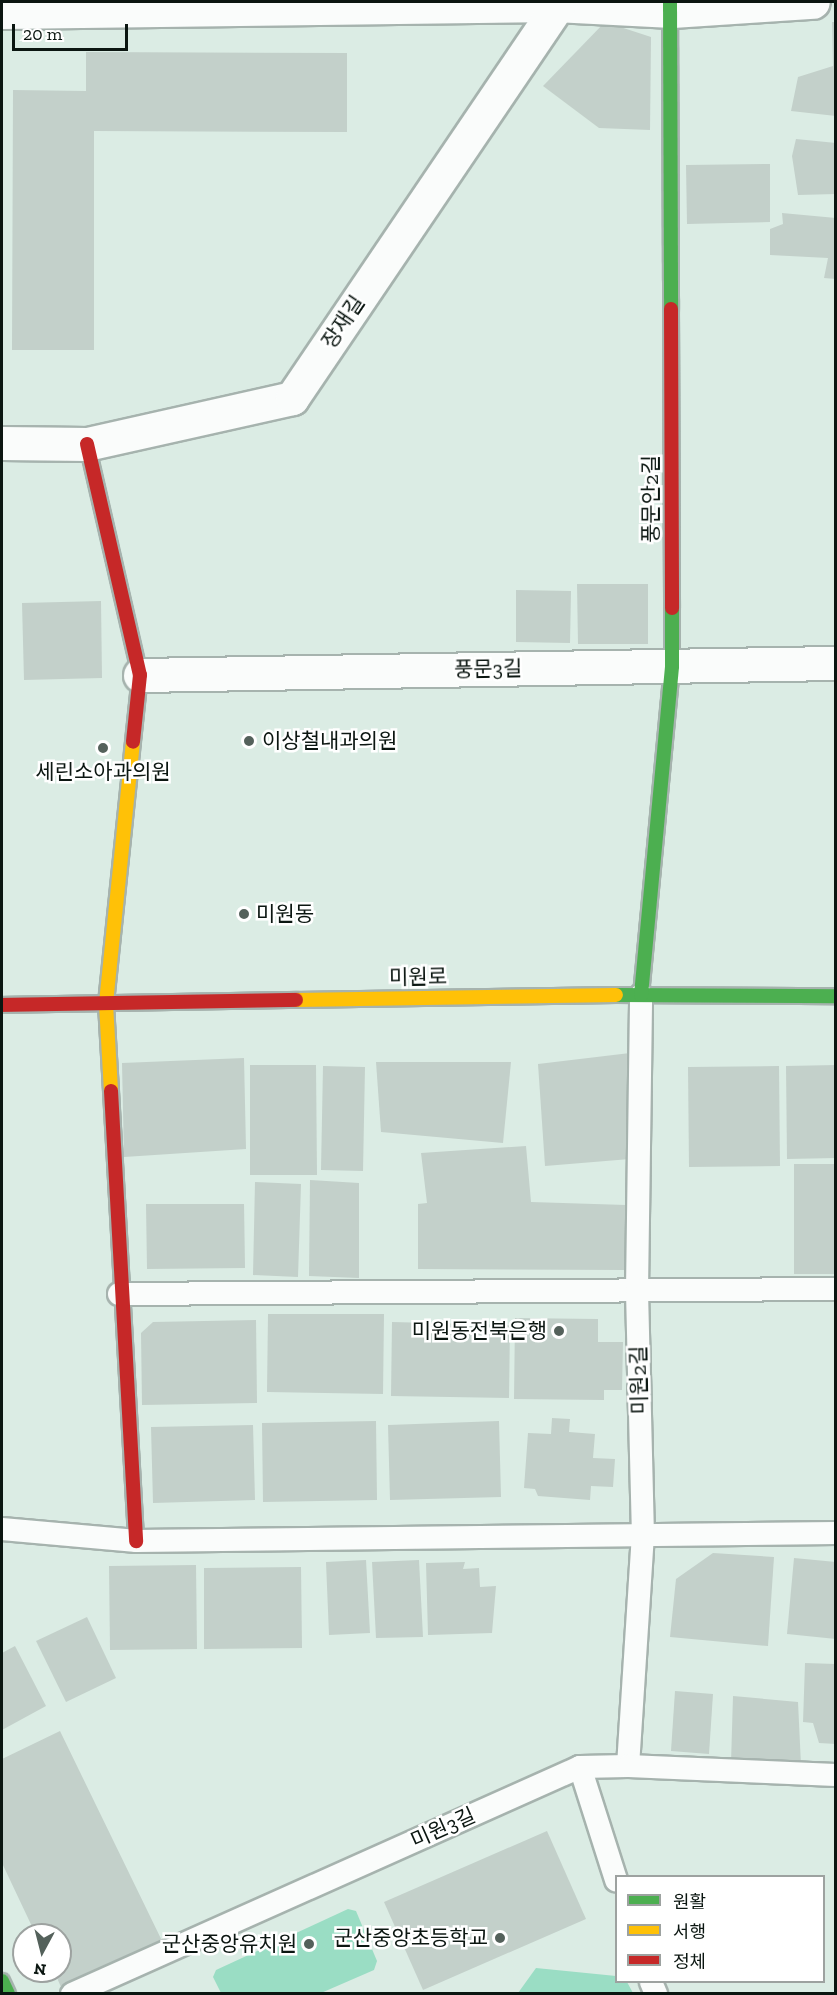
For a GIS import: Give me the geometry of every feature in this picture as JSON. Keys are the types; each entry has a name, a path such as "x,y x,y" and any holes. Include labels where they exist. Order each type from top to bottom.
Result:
{"street":[{"path":"2,12 557,3 671,6 813,2"},
{"name":"장재길","path":"2,443 87,444 292,398 557,3"},
{"name":"풍문안2길","path":"641,995 672,666 671,6"},
{"path":"87,444 140,675 106,1003 120,1294 136,1541"},
{"name":"풍문3길","path":"140,675 836,663"},
{"name":"미원로","path":"2,1005 641,995 836,996"},
{"path":"2,1982 8,1994"}],"lane":[{"name":"미원2길","path":"628,1766 643,1537 636,1290 641,995"},
{"path":"120,1294 836,1289"},
{"path":"2,1529 136,1541 836,1533"},
{"name":"미원3길","path":"72,1994 580,1767 628,1766 836,1775"},
{"path":"580,1767 615,1877"}],"green space":[{"name":"군산중앙유치원","path":"348,1909 356,1911 377,1961 374,1970 321,1993 221,1993 213,1977 216,1970"},
{"path":"536,1968 615,1976 615,1983 628,1983 633,1993 518,1993"}],"building":[{"path":"605,22 651,37 650,130 599,128 543,86"},
{"path":"832,22 836,22 836,116 791,111 798,77 833,66"},
{"path":"86,52 347,53 347,132 94,131 94,350 12,350 13,90 86,91"},
{"path":"796,139 836,143 836,194 798,195 792,156"},
{"path":"770,164 770,222 687,224 686,165"},
{"path":"782,213 836,218 836,279 824,278 828,258 770,255 770,229 783,224"},
{"path":"577,584 648,584 648,644 578,644"},
{"path":"516,590 571,591 570,643 516,642"},
{"path":"101,601 102,678 24,680 22,603"},
{"path":"630,1053 630,1159 545,1166 538,1064"},
{"path":"244,1058 246,1149 124,1157 122,1063"},
{"path":"376,1062 511,1062 503,1143 381,1132"},
{"path":"250,1065 316,1065 317,1175 250,1175"},
{"path":"836,1065 836,1158 787,1159 786,1066"},
{"path":"323,1066 365,1067 363,1171 321,1170"},
{"path":"779,1066 780,1166 689,1167 688,1067"},
{"path":"526,1146 531,1202 626,1205 625,1270 418,1269 418,1204 427,1203 421,1153"},
{"path":"794,1164 836,1164 836,1274 794,1274"},
{"path":"310,1180 359,1183 359,1278 309,1276"},
{"path":"255,1182 301,1184 298,1277 253,1275"},
{"path":"146,1204 244,1204 245,1268 147,1269"},
{"path":"268,1314 384,1314 383,1394 267,1392"},
{"path":"515,1318 598,1319 598,1342 623,1342 622,1390 604,1390 604,1400 514,1399"},
{"path":"256,1320 257,1403 142,1405 141,1333 153,1322"},
{"path":"392,1322 510,1325 509,1398 391,1396"},
{"path":"552,1418 570,1419 569,1432 595,1434 593,1458 615,1459 613,1487 591,1486 590,1500 538,1496 535,1489 524,1488 528,1433 551,1434"},
{"path":"376,1421 377,1500 263,1502 262,1423"},
{"path":"499,1421 501,1497 390,1500 388,1425"},
{"path":"253,1425 255,1500 153,1503 151,1427"},
{"path":"713,1553 774,1557 768,1646 670,1637 676,1579"},
{"path":"794,1558 836,1562 836,1639 787,1634"},
{"path":"366,1560 370,1633 329,1635 326,1562"},
{"path":"419,1560 423,1637 376,1638 372,1562"},
{"path":"465,1562 463,1569 479,1568 480,1587 496,1586 492,1633 428,1635 426,1563"},
{"path":"196,1565 197,1649 110,1650 109,1566"},
{"path":"301,1567 302,1648 204,1649 204,1568"},
{"path":"87,1617 116,1678 66,1702 36,1641"},
{"path":"15,1646 46,1706 2,1730 2,1653"},
{"path":"805,1663 836,1664 836,1744 819,1743 813,1723 803,1722"},
{"path":"675,1691 713,1694 709,1754 671,1751"},
{"path":"733,1696 798,1702 801,1765 731,1763"},
{"path":"60,1731 165,1947 64,1994 59,1983 72,1983 72,1923 30,1923 2,1863 2,1759"},
{"path":"547,1831 586,1919 423,1990 384,1902"}],"traffic: fast":[{"path":"670,2 671,309"},
{"path":"641,995 672,666 672,608"},
{"path":"616,995 836,996"},
{"path":"2,1981 8,1994"}],"traffic: slow":[{"path":"111,1091 106,1003 133,742"},
{"path":"296,1000 616,995"}],"traffic: jam":[{"path":"671,309 672,608"},
{"path":"87,444 140,675 133,742"},
{"path":"2,1005 296,1000"},
{"path":"111,1091 136,1541"}],"place":[{"name":"이상철내과의원","path":"249,741"},
{"name":"세린소아과의원","path":"103,748"},
{"name":"미원동","path":"244,914"},
{"name":"미원동전북은행","path":"559,1331"},
{"name":"군산중앙초등학교","path":"500,1938"},
{"name":"군산중앙유치원","path":"309,1944"}]}
